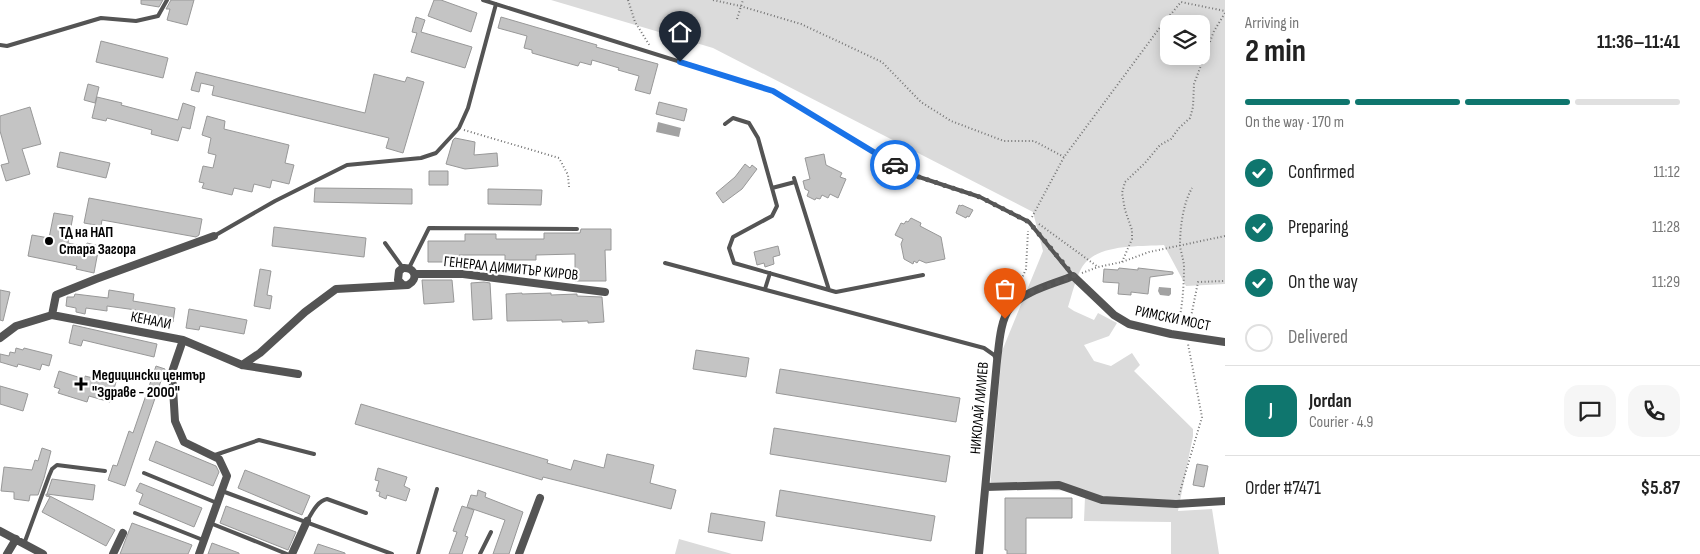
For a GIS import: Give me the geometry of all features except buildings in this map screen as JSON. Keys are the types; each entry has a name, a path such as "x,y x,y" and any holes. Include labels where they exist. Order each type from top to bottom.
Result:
{"street":[{"path":"52,315 56,295 214,236"},
{"path":"242,365 260,353 305,312 336,289 411,284 414,280 409,270 398,274 387,285"},
{"name":"ГЕНЕРАЛ ДИМИТЪР КИРОВ","path":"409,270 463,274 605,292"},
{"path":"398,274 398,280 402,284"},
{"name":"РИМСКИ МОСТ","path":"1074,276 1114,315 1129,324 1170,334 1225,342"},
{"name":"НИКОЛАЙ ЛИЛИЕВ","path":"979,554 1001,330 1010,308 1028,293 1074,276"},
{"name":"КЕНАЛИ","path":"0,338 16,326 52,315 183,340 242,365 298,374"},
{"path":"183,340 172,372 175,421 184,442 219,459 227,476 199,554"},
{"path":"986,487 1059,485 1102,500 1176,504 1225,501"},
{"path":"519,554 540,498"},
{"path":"292,554 307,521"},
{"path":"0,531 43,554"},
{"path":"113,554 123,532"},
{"path":"7,554 16,539"}],"lane":[{"path":"0,45 7,46 101,18 136,20 158,16 167,0"},
{"path":"483,0 773,91 910,174 980,197 1029,222 1074,276"},
{"path":"214,236 275,201 347,165 421,158 436,153 459,128 468,108 496,4"},
{"path":"725,124 733,118 749,123 758,138 777,206 772,216 733,237 729,248 734,263 836,292 923,275"},
{"path":"772,188 794,180 829,290"},
{"path":"385,243 409,270 429,228 577,229"},
{"path":"665,263 984,348 994,355 997,361"},
{"path":"764,289 770,273"},
{"path":"212,456 259,440 314,454"},
{"path":"24,544 52,469 57,465 105,471"},
{"path":"144,474 217,503"},
{"path":"418,554 437,489"},
{"path":"222,490 392,554"},
{"path":"307,521 318,504 322,500 327,499 366,513"},
{"path":"136,513 203,540"},
{"path":"210,523 287,554"},
{"path":"480,554 491,532"}],"path":[{"path":"628,0 635,22 654,52"},
{"path":"712,0 801,24 882,62 921,102 951,122 1004,141 1034,140 1064,157"},
{"path":"737,19 743,0"},
{"path":"1016,292 1026,269 1029,222 1064,157 1155,34 1181,1 1225,12 1214,30 1194,84 1193,107 1190,118 1171,139 1160,145 1125,182 1122,193 1125,210 1132,230 1132,239 1122,262"},
{"path":"459,128 480,136 558,158 568,175 570,187"},
{"path":"1164,322 1180,316 1183,299 1184,262 1180,246 1186,199 1192,188"},
{"path":"1074,276 1098,266 1122,262 1149,252 1225,236"},
{"path":"1176,504 1202,417 1187,337 1198,282 1225,281"}],"shaded area":[{"path":"551,0 1225,0 1225,284 1186,286 1164,245 1118,248 1096,255 1081,269 1068,307 1094,320 1098,313 1117,323 1109,336 1084,345 1094,361 1111,366 1132,353 1140,365 1134,371 1193,429 1178,511 1212,509 1219,554 1171,554 1171,522 1084,521 1085,497 1076,491 990,488 1002,351 1043,251 1033,212 713,48"},
{"path":"658,122 681,128 679,137 656,132"},
{"path":"1159,287 1171,288 1171,294 1169,296 1160,295"},
{"path":"679,539 732,554 675,554"}],"way so far":[{"path":"895,165 910,174 980,197 1029,222 1074,276 1028,293 1010,308 1005,319"}],"place":[{"name":"ТД на НАП Стара Загора","path":"49,241"},
{"name":"Медицински център \"Здраве - 2000\"","path":"81,384"}],"route":[{"path":"680,62 773,91 895,165"}]}
